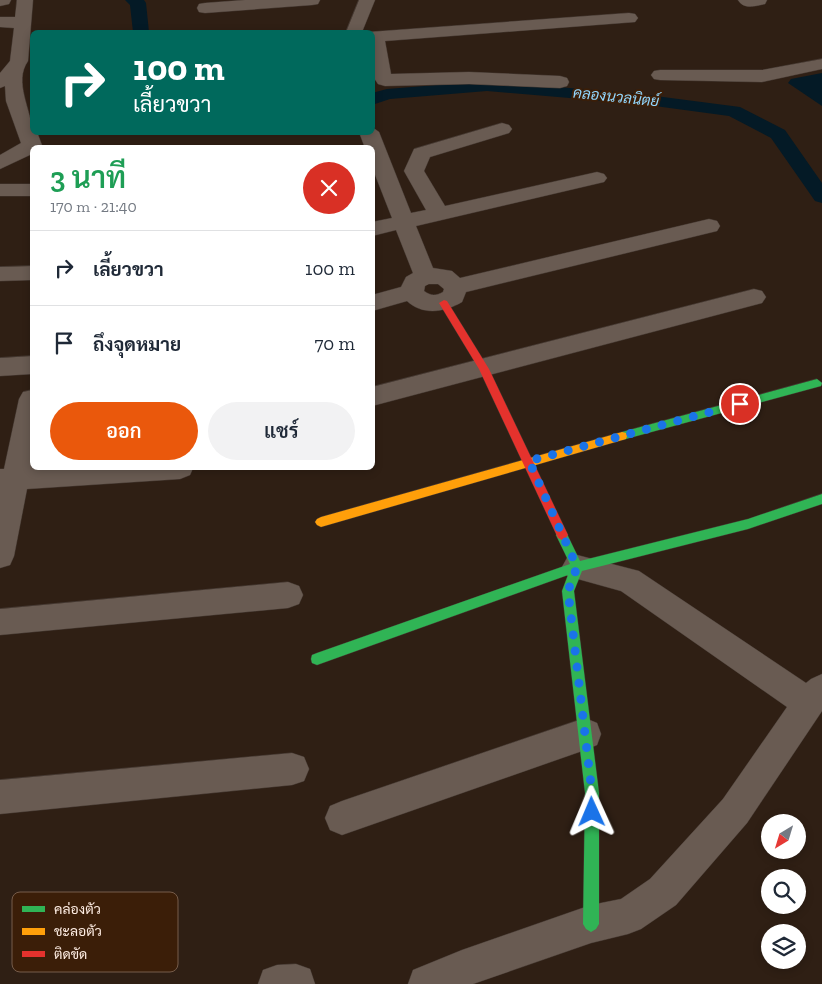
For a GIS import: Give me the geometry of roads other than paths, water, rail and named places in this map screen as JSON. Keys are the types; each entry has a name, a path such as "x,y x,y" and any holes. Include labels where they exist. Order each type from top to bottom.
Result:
{"street":[{"path":"0,82 19,61 25,0"},
{"path":"205,8 312,0"},
{"path":"355,30 366,0"},
{"path":"746,0 752,2 759,0"},
{"path":"375,37 629,18"},
{"path":"0,22 23,23"},
{"path":"375,42 385,80 470,78 560,82"},
{"path":"660,75 762,76 822,64"},
{"path":"14,68 15,101 32,145"},
{"path":"439,214 414,171 420,153 502,129"},
{"path":"0,162 30,147"},
{"path":"375,149 404,222 418,284 418,300 431,304 450,295 709,226"},
{"path":"375,228 597,178"},
{"path":"0,190 30,190"},
{"path":"0,274 30,272"},
{"path":"375,302 418,284"},
{"path":"450,295 577,567 568,591 592,793 591,924"},
{"path":"375,396 754,297"},
{"path":"0,367 30,365"},
{"path":"321,522 529,461 817,383"},
{"path":"0,556 8,480 30,406"},
{"path":"8,480 151,470"},
{"path":"317,659 577,567 748,524 822,499"},
{"path":"427,984 464,977 591,924 628,916 663,892 735,811 815,696 629,580 577,567"},
{"path":"0,622 288,595"},
{"path":"342,818 585,734"},
{"path":"0,797 292,769"}],"water":[{"path":"822,73 822,106 788,83 791,79"}],"waterway":[{"name":"คลองนวลนิตย์","path":"133,0 138,3 141,30"},
{"name":"คลองนวลนิตย์","path":"375,99 387,94 487,86 640,99 734,111 778,134 822,197"}]}
